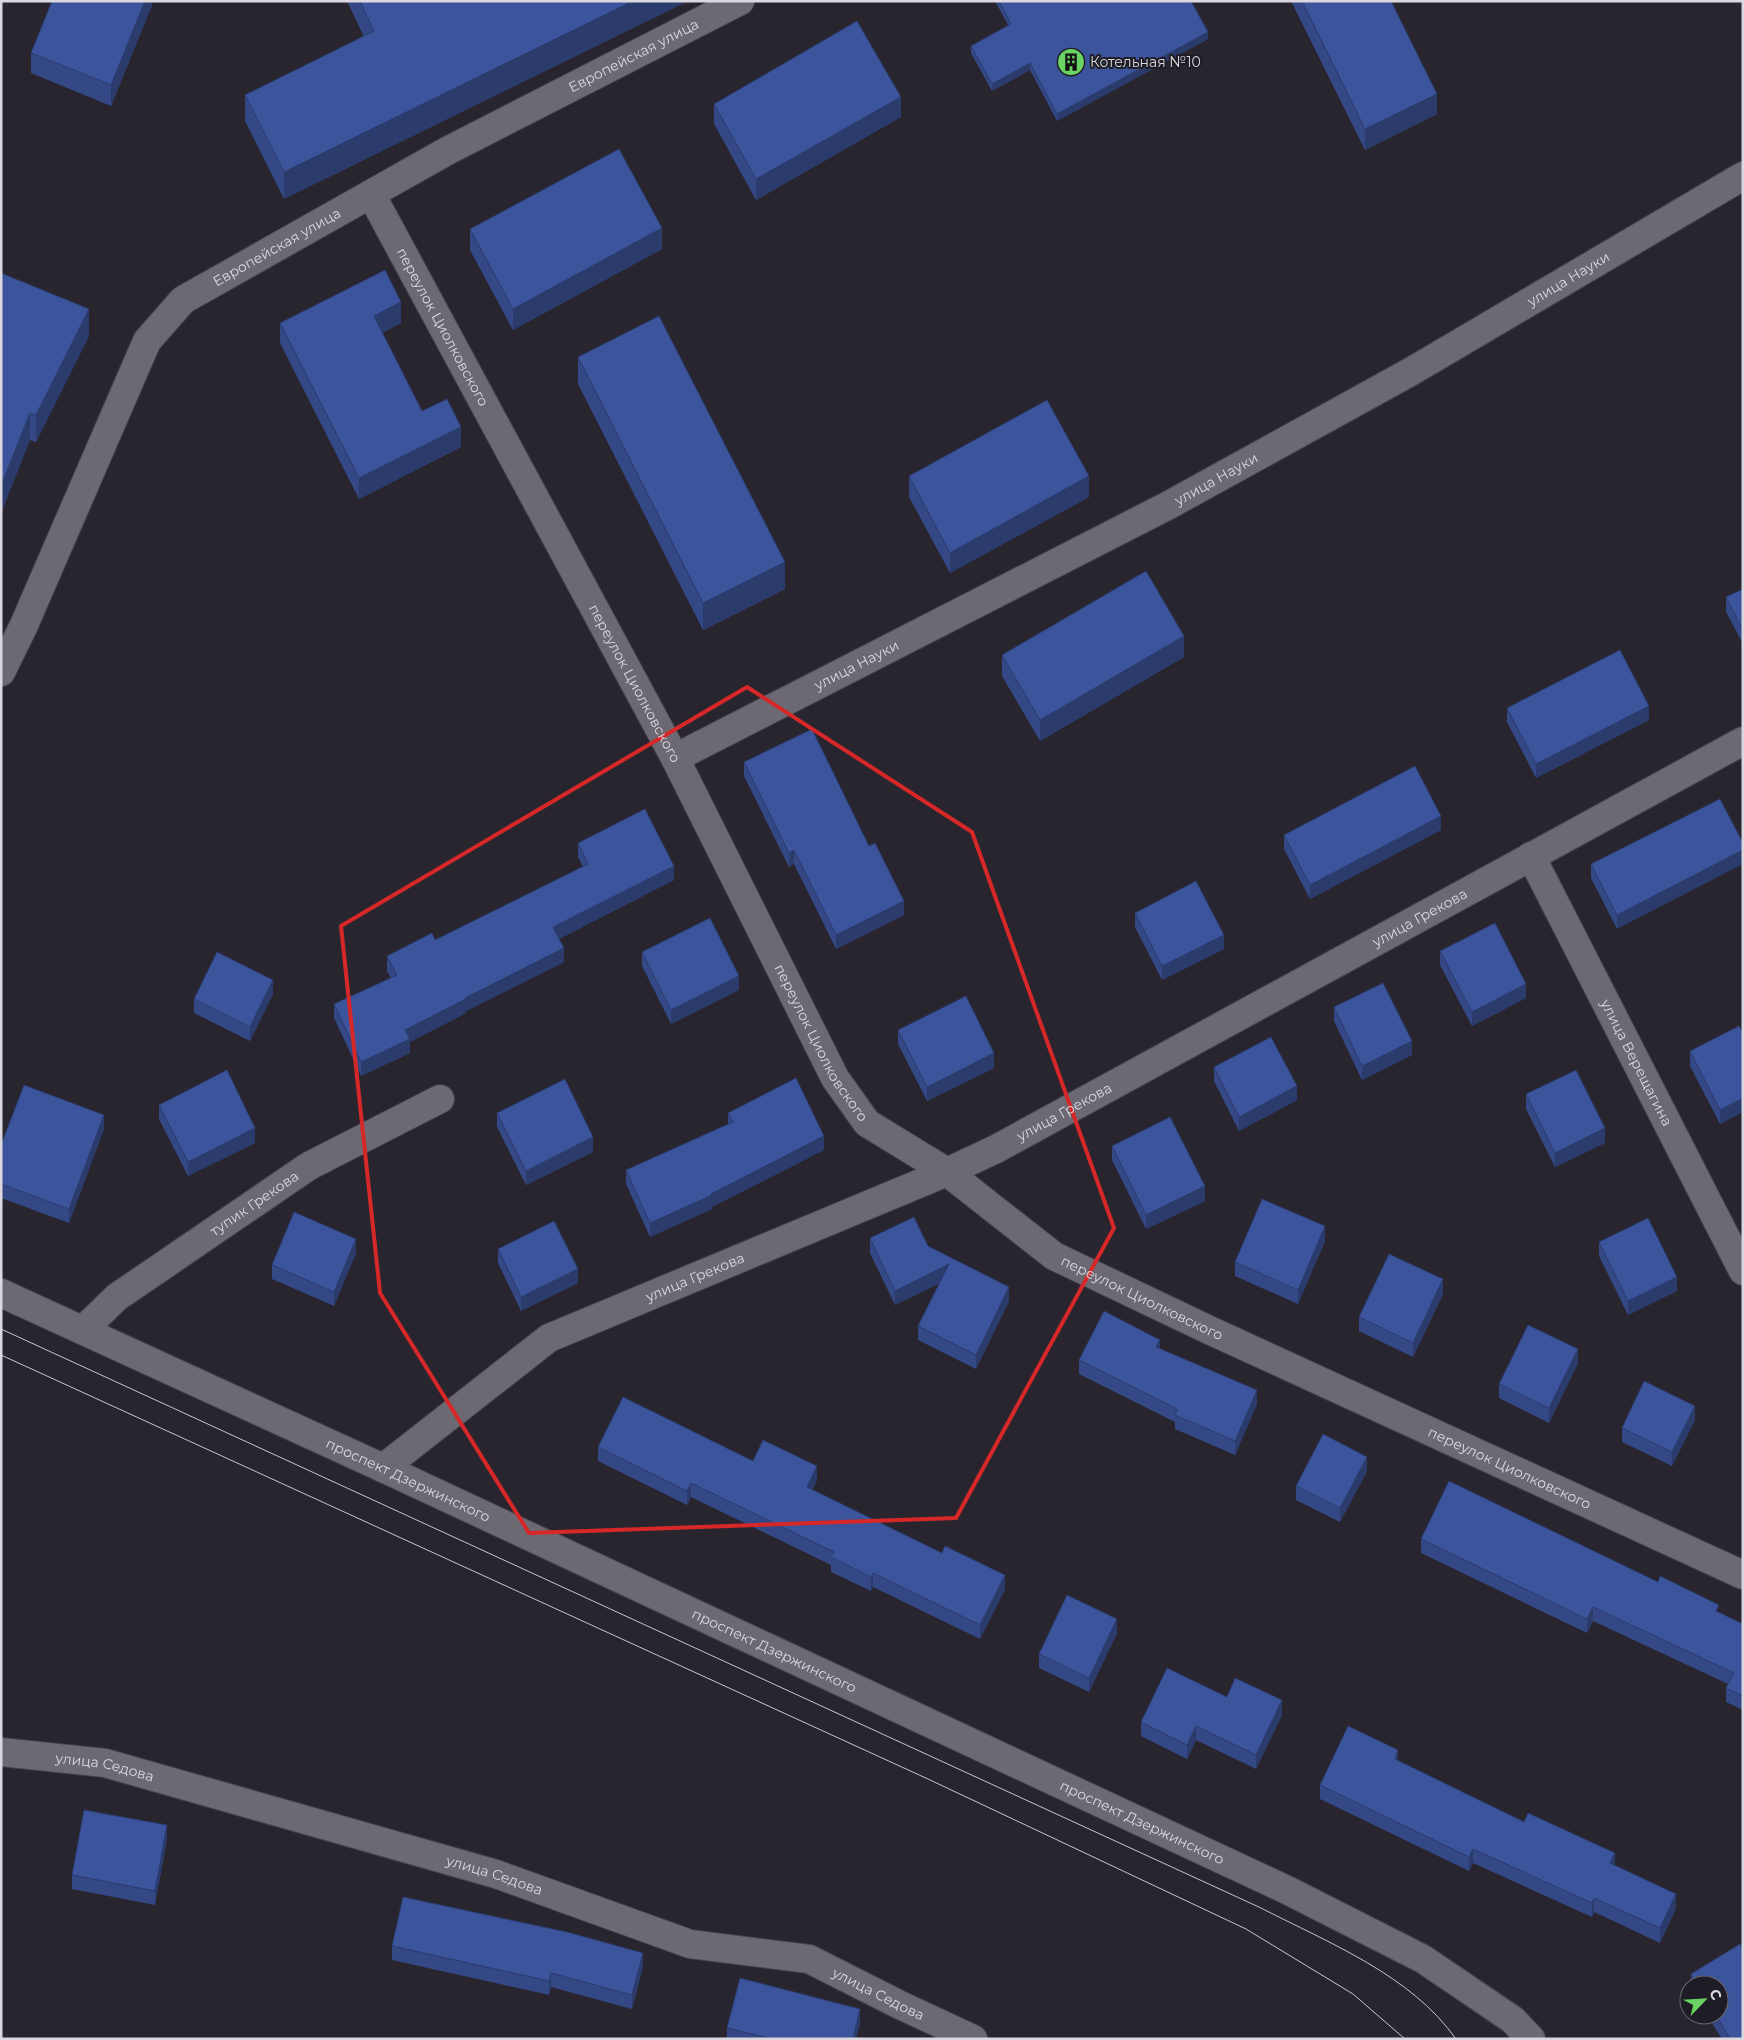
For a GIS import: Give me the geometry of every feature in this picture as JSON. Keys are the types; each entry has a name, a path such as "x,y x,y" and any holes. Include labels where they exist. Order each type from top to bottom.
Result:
{"street":[{"name":"Европейская улица","path":"1,672 24,625 147,341 182,300 446,151 740,1"},
{"name":"улица Науки","path":"676,758 1178,500 1412,371 1743,176"},
{"name":"переулок Циолковского","path":"371,194 676,758 834,1078 867,1123 947,1172 1054,1256 1216,1334 1743,1575"},
{"name":"улица Грекова","path":"383,1468 549,1338 947,1172 996,1149 1743,741"},
{"name":"улица Верещагина","path":"1531,856 1743,1271"},
{"name":"тупик Грекова","path":"84,1329 117,1297 309,1166 440,1099"},
{"name":"проспект Дзержинского","path":"1,1292 1287,1890 1423,1959 1513,2020 1532,2039"},
{"name":"улица Седова","path":"1,1752 105,1763 496,1874 690,1944 809,1959 973,2039"}],"highlighted area":[{"path":"747,687 972,832 1114,1228 956,1518 529,1533 380,1293 341,926"}],"building":[{"path":"52,1 145,1 111,85 31,53"},
{"path":"360,1 633,1 284,172 245,95 374,31"},
{"name":"Котельная №10","path":"999,1 1191,1 1208,32 1057,114 1030,63 992,84 971,46 1011,24"},
{"path":"1302,1 1391,1 1437,94 1365,129"},
{"path":"857,21 901,97 756,179 714,104"},
{"path":"619,149 662,228 513,309 470,229"},
{"path":"385,270 401,302 374,316 422,411 447,399 461,427 359,478 280,323"},
{"path":"1,273 89,309 36,415 30,413 1,486"},
{"path":"659,316 785,562 703,603 578,357"},
{"path":"1047,400 1089,476 950,553 909,476"},
{"path":"1146,571 1184,636 1040,720 1002,655"},
{"path":"1743,589 1743,630 1726,597"},
{"path":"1620,650 1649,706 1536,764 1507,708"},
{"path":"812,729 869,846 875,843 904,901 836,935 794,850 789,853 744,762"},
{"path":"1415,766 1441,816 1310,885 1284,835"},
{"path":"1720,799 1743,843 1743,850 1617,915 1591,864"},
{"path":"645,809 674,866 553,927 564,948 405,1030 410,1039 361,1062 334,1004 397,975 387,956 432,933 435,940 588,864 578,843"},
{"path":"1196,881 1224,935 1162,966 1135,913"},
{"path":"710,918 739,976 671,1010 642,952"},
{"path":"1495,923 1526,984 1472,1012 1440,951"},
{"path":"217,952 273,980 250,1027 194,999"},
{"path":"1383,983 1412,1041 1362,1066 1334,1007"},
{"path":"966,996 994,1053 927,1087 898,1030"},
{"path":"1739,1026 1743,1033 1743,1098 1720,1110 1690,1051"},
{"path":"1271,1037 1297,1086 1239,1117 1214,1067"},
{"path":"227,1070 255,1128 188,1162 159,1105"},
{"path":"1576,1070 1605,1128 1555,1153 1526,1094"},
{"path":"796,1078 824,1136 712,1195 650,1223 626,1170 733,1122 728,1113"},
{"path":"565,1079 593,1137 526,1171 497,1113"},
{"path":"24,1085 104,1115 69,1209 1,1184 1,1145"},
{"path":"1170,1117 1205,1186 1146,1215 1112,1146"},
{"path":"1262,1199 1325,1226 1298,1290 1235,1262"},
{"path":"294,1212 356,1239 334,1292 272,1265"},
{"path":"914,1217 928,1246 1009,1287 976,1355 918,1326 949,1264 895,1291 870,1238"},
{"path":"1648,1218 1677,1277 1628,1301 1599,1242"},
{"path":"554,1221 578,1269 521,1297 498,1249"},
{"path":"1389,1254 1443,1279 1413,1343 1359,1317"},
{"path":"1104,1311 1160,1340 1156,1347 1257,1390 1235,1441 1175,1415 1177,1409 1079,1360"},
{"path":"1528,1325 1578,1349 1549,1408 1499,1384"},
{"path":"1644,1381 1695,1406 1672,1452 1622,1428"},
{"path":"623,1397 753,1461 763,1440 817,1466 807,1487 942,1553 945,1546 1005,1575 980,1625 873,1573 871,1577 831,1557 834,1552 691,1483 687,1491 598,1447"},
{"path":"1323,1434 1367,1457 1340,1508 1296,1486"},
{"path":"1449,1481 1658,1582 1660,1576 1719,1605 1716,1611 1743,1624 1743,1696 1726,1688 1734,1673 1593,1607 1587,1619 1421,1539"},
{"path":"1067,1595 1117,1619 1089,1678 1039,1654"},
{"path":"1167,1668 1227,1697 1235,1678 1282,1700 1256,1755 1196,1726 1187,1745 1141,1722"},
{"path":"1348,1726 1398,1750 1395,1759 1524,1822 1528,1813 1615,1853 1610,1863 1676,1894 1660,1928 1594,1898 1592,1903 1473,1849 1469,1857 1320,1785"},
{"path":"84,1810 167,1825 155,1891 72,1875"},
{"path":"403,1897 567,1932 643,1953 632,1995 551,1973 549,1981 392,1946"},
{"path":"1740,1944 1743,1948 1743,2039 1730,2039 1722,2025 1729,2025 1729,1975 1691,1974"},
{"path":"740,1978 860,2009 853,2039 772,2039 727,2028"}],"tram line":[{"path":"1,1329 1261,1908 1341,1948 1392,1979 1416,1996 1437,2016 1456,2039"},
{"path":"1,1355 928,1779 1246,1929 1353,1994 1405,2039"}],"place":[{"name":"Котельная №10","path":"1071,62"}]}
